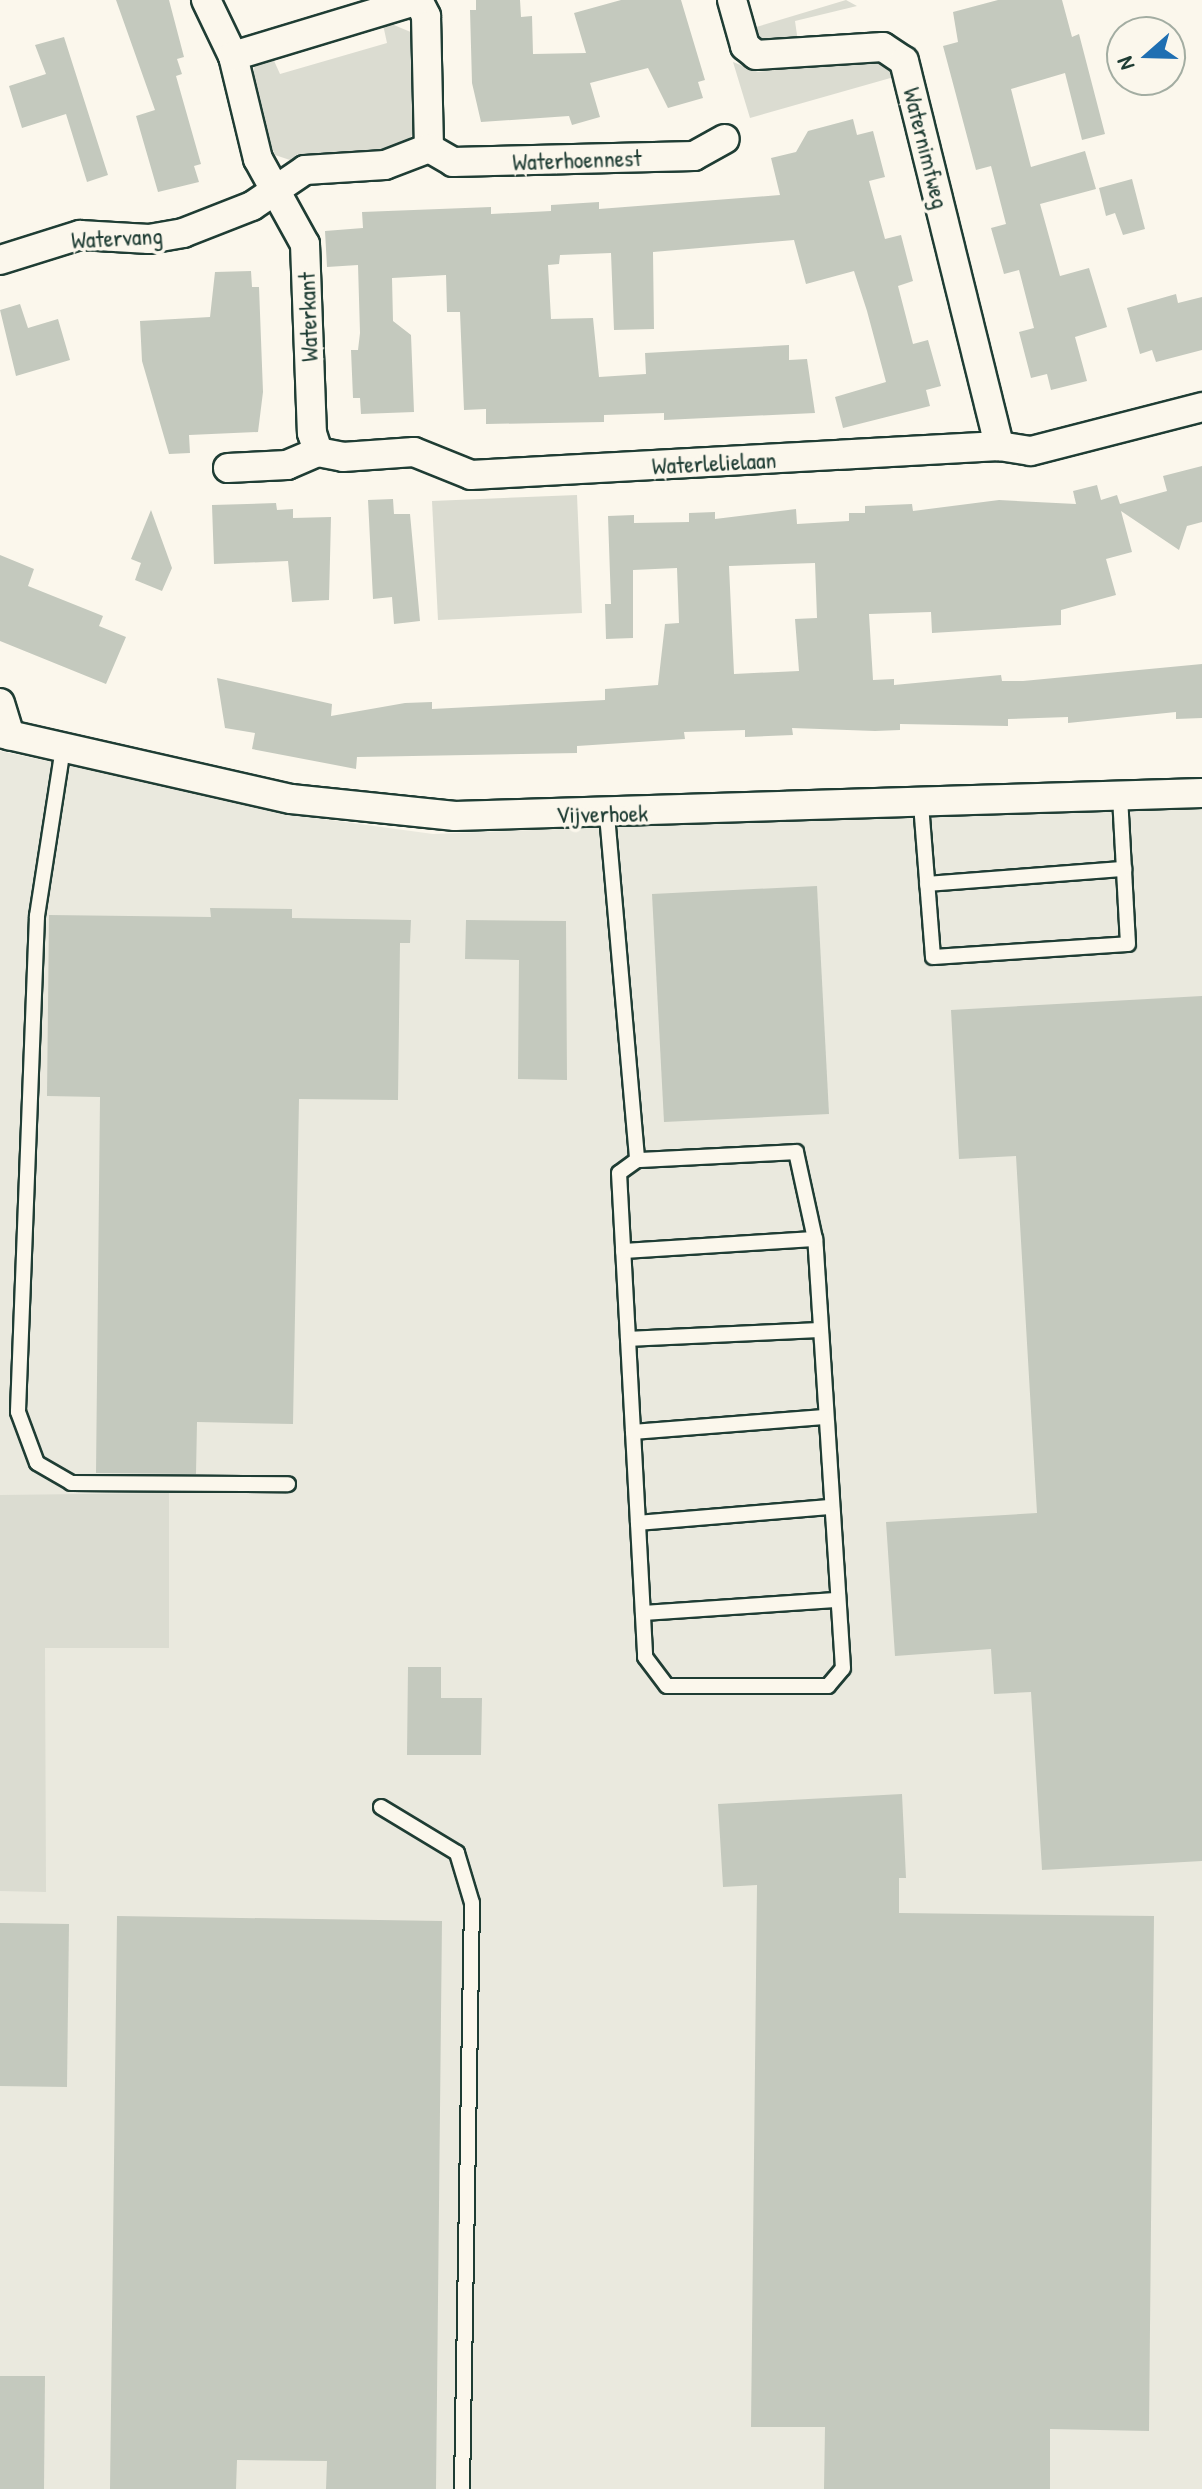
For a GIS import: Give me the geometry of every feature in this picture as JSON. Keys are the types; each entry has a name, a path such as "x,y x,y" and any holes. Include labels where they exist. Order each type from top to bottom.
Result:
{"street":[{"path":"206,0 233,56 258,159 275,188 305,170 385,165 429,148 426,16 419,0 233,56"},
{"name":"Waternimfweg","path":"732,0 745,46 756,55 883,47 904,61 999,446"},
{"name":"Waterhoennest","path":"429,148 453,162 679,157 694,156 725,139"},
{"name":"Watervang","path":"0,260 80,235 149,239 183,233 252,206 275,188"},
{"name":"Waterkant","path":"275,188 305,244 312,433 318,452"},
{"name":"Waterlelielaan","path":"228,468 287,465 318,452 343,457 414,452 471,475 999,446 1031,451 1202,407"},
{"name":"Vijverhoek","path":"0,703 5,734 291,799 455,816 607,815 1202,793"}],"lane":[{"path":"63,748 37,916 18,1412 37,1463 71,1483 288,1484"},
{"path":"921,804 933,957 1128,944 1120,796"},
{"path":"607,815 637,1160"},
{"path":"927,884 1124,869"},
{"path":"796,1152 815,1239 828,1507 843,1668 828,1686 667,1686 645,1657 619,1173 637,1160 796,1152"},
{"path":"623,1251 815,1239"},
{"path":"628,1339 818,1330"},
{"path":"633,1432 823,1417"},
{"path":"638,1523 828,1507"},
{"path":"643,1613 836,1600"},
{"path":"381,1807 457,1853 472,1903 462,2489"}],"shaded area":[{"path":"846,0 857,6 795,21 798,42 766,44 753,28"},
{"path":"382,20 413,33 416,130 408,140 382,156 293,161 275,155 251,95 255,62 271,54 280,74 387,43"},
{"path":"868,60 881,62 894,77 750,118 733,62 758,72"},
{"path":"577,495 582,613 438,620 432,501"},
{"path":"0,751 315,818 433,834 1202,804 1202,2489 0,2489"},
{"path":"169,1493 169,1648 45,1648 46,1892 0,1891 0,1495"}],"building":[{"path":"116,0 169,0 184,57 177,59 182,74 176,76 201,164 194,166 199,182 158,192 136,116 155,110"},
{"path":"476,0 520,0 521,17 532,16 533,54 586,53 574,13 621,0 681,0 705,80 698,82 703,98 668,108 648,68 590,83 600,117 572,125 569,116 481,122 472,83 470,10 476,10"},
{"path":"998,0 1062,0 1072,37 1079,34 1105,134 1082,140 1065,73 1011,89 1031,167 1085,151 1096,189 1040,204 1060,276 1089,268 1107,327 1075,337 1087,381 1051,390 1047,374 1031,378 1019,332 1034,328 1019,270 1004,274 991,228 1006,224 991,166 976,170 943,46 958,42 953,12"},
{"path":"64,37 108,175 87,182 66,114 22,128 9,86 46,74 35,45"},
{"path":"853,119 857,135 873,131 885,177 869,181 885,239 901,235 913,281 898,286 913,344 928,340 941,386 926,390 930,406 843,428 835,397 886,382 854,271 806,284 794,240 653,252 654,329 614,330 611,253 560,255 559,264 548,265 551,319 593,318 599,377 646,374 645,353 789,345 789,360 807,359 815,413 664,420 664,413 604,415 604,422 486,424 486,409 464,410 460,312 447,312 446,275 392,278 393,321 411,335 414,412 361,414 360,398 353,398 351,350 358,350 360,333 358,265 327,267 325,231 363,228 362,212 491,207 491,214 551,211 551,205 599,202 599,209 780,195 771,158 796,152 808,131"},
{"path":"1132,179 1145,229 1123,235 1115,213 1106,216 1099,188"},
{"path":"251,271 252,287 259,287 263,392 258,432 189,435 190,453 169,454 142,361 140,321 210,317 215,272"},
{"path":"1176,294 1178,303 1202,297 1202,350 1156,362 1152,350 1140,354 1127,308"},
{"path":"20,304 28,328 58,319 70,360 16,376 0,310"},
{"path":"1202,466 1202,522 1187,526 1179,550 1121,511 1132,552 1106,559 1116,595 1061,610 1061,625 932,633 931,612 869,614 873,680 894,679 894,685 1001,675 1002,681 1023,681 1202,664 1202,718 1176,719 1176,712 1068,723 1068,717 1008,719 1008,726 900,724 900,730 875,731 792,728 793,735 745,737 745,730 684,732 685,739 577,746 577,753 357,757 356,769 252,749 255,733 225,728 217,678 332,704 331,716 405,703 432,702 432,709 605,700 605,689 658,685 665,624 679,623 677,568 633,570 633,638 606,639 605,604 611,604 608,516 634,515 634,523 689,522 689,513 715,512 715,519 796,509 797,524 849,521 849,513 865,513 865,506 912,504 913,511 999,500 1076,504 1073,491 1097,485 1101,500 1117,495 1120,504 1167,491 1163,476","holes":["815,563 817,618 795,619 799,671 734,674 729,566"]},
{"path":"393,499 394,514 410,514 420,621 394,624 392,597 373,599 368,500"},
{"path":"276,503 277,510 293,509 293,518 331,517 329,600 292,602 288,561 214,564 212,505"},
{"path":"151,510 172,568 162,591 135,580 141,563 131,559"},
{"path":"0,555 34,569 28,586 103,616 99,626 126,637 106,684 0,641"},
{"path":"817,886 829,1114 664,1122 652,894"},
{"path":"210,908 292,909 292,918 411,920 410,943 400,943 398,1100 299,1099 293,1424 197,1422 196,1474 96,1473 100,1097 47,1096 49,915 211,917"},
{"path":"466,920 566,921 567,1080 518,1079 519,960 465,959"},
{"path":"1202,996 1202,1861 1042,1870 1031,1692 994,1694 991,1649 895,1656 886,1522 1037,1513 1016,1156 959,1159 951,1010"},
{"path":"408,1667 441,1667 441,1698 482,1698 481,1755 407,1755"},
{"path":"902,1794 906,1878 899,1878 899,1913 1154,1916 1149,2431 1050,2429 1050,2489 824,2489 825,2427 751,2427 757,1885 723,1887 718,1804"},
{"path":"117,1916 442,1921 436,2489 326,2489 327,2461 237,2460 236,2489 110,2489"},
{"path":"0,1923 69,1924 67,2087 0,2086"},
{"path":"0,2376 45,2376 44,2489 0,2489"}]}
